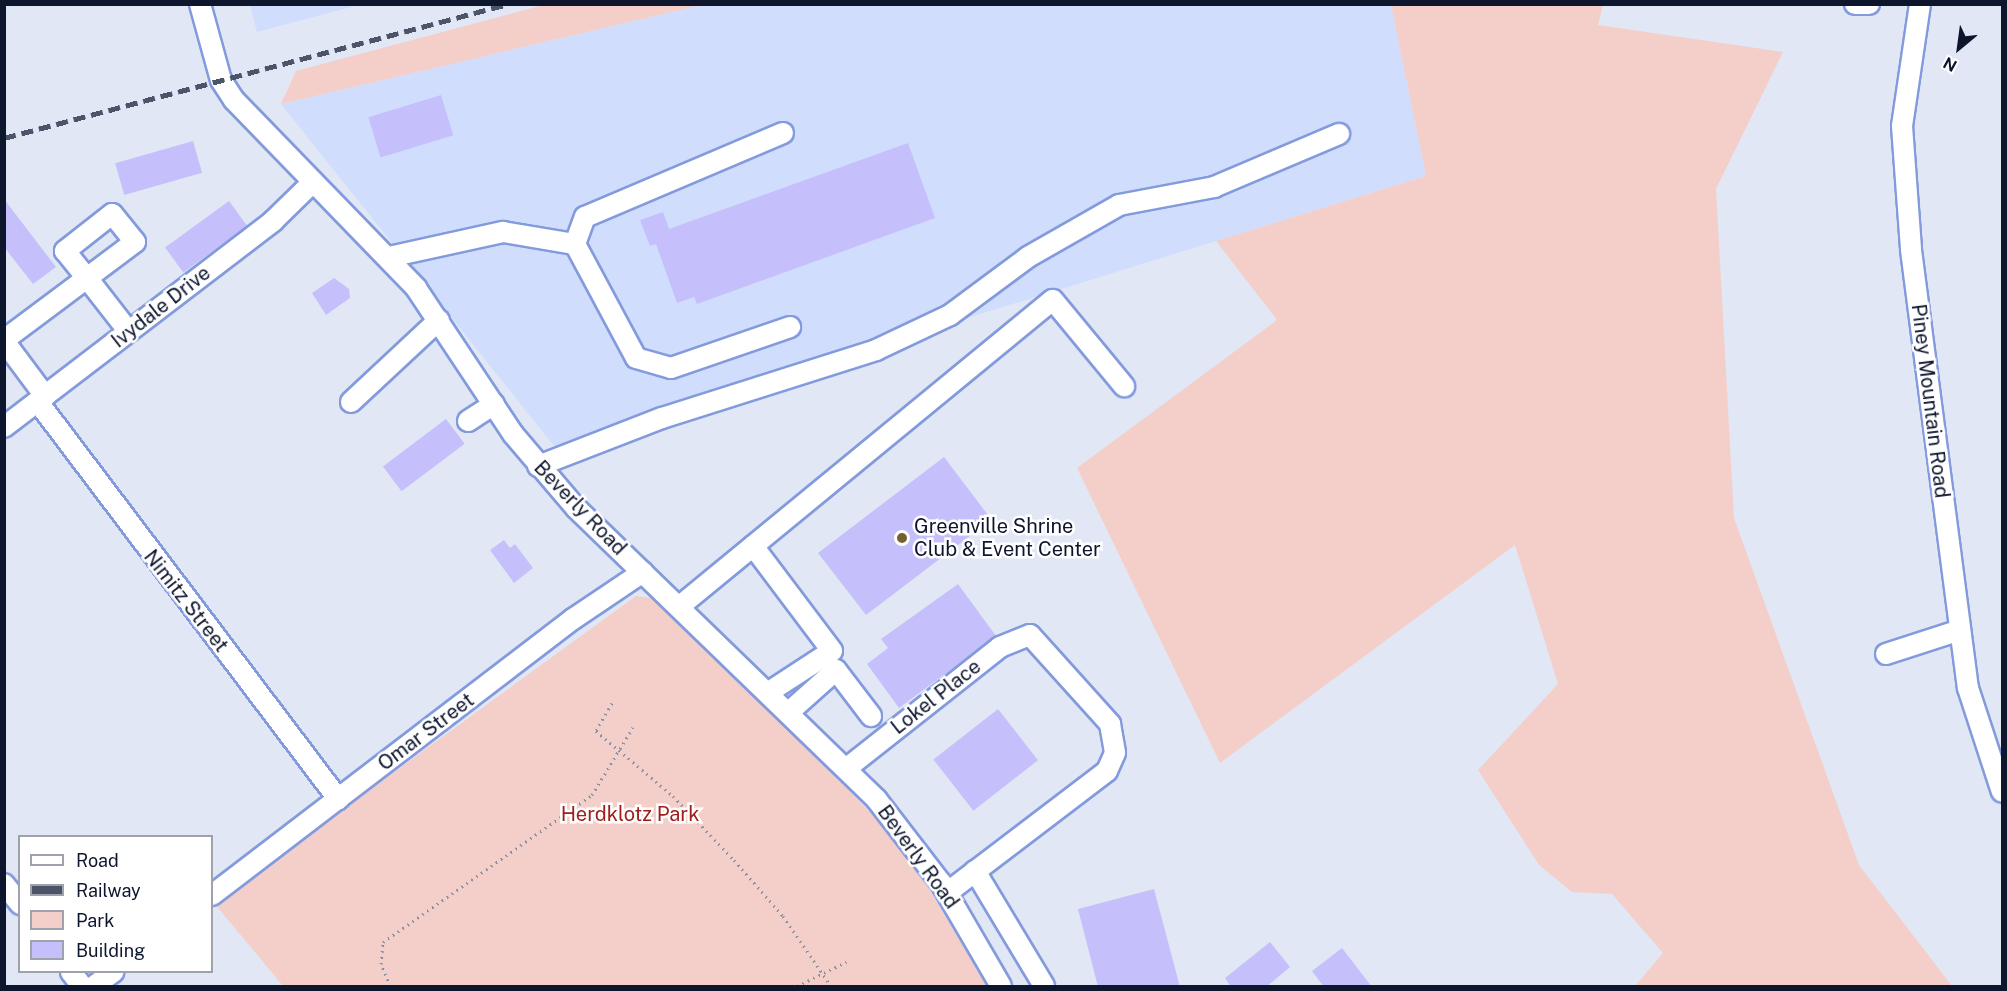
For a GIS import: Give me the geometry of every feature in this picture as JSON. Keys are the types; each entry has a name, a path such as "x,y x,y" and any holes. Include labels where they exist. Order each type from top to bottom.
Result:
{"street":[{"name":"Beverly Road","path":"200,4 220,80 252,122 389,257 439,320 538,466 643,572 848,768 947,893 1001,987"},
{"path":"1855,4 1869,4"},
{"name":"Piney Mountain Road","path":"1920,4 1905,80 1902,153 1960,630 1978,732 2002,792"},
{"path":"783,133 585,217 575,244 636,358 671,368 790,327"},
{"path":"538,466 662,418 876,350 950,315 1029,257 1119,205 1214,187 1339,134"},
{"name":"Ivydale Drive","path":"4,427 273,221 313,182"},
{"path":"389,257 502,232 575,244"},
{"path":"4,341 87,278 129,332"},
{"path":"680,606 1053,300 1124,386"},
{"path":"351,402 439,320"},
{"name":"Nimitz Street","path":"4,341 42,399 338,799"},
{"path":"468,421 494,404"},
{"path":"753,546 832,651 769,692"},
{"name":"Omar Street","path":"213,894 643,572"},
{"path":"1886,654 1960,630"},
{"name":"Lokel Place","path":"848,768 1000,647 1030,635 1110,724 1115,753 1107,771 975,871"},
{"path":"789,712 836,670 871,716"},
{"path":"947,893 975,871 1044,987"},
{"path":"4,884 18,902"},
{"path":"72,973 82,987"},
{"path":"94,987 112,973"}],"path":[{"path":"612,703 596,731 620,748 734,860 831,987"},
{"path":"390,987 381,964 383,942 592,795 633,727"},
{"path":"797,987 846,962"}],"shaded area":[{"path":"250,4 359,5 257,32"},
{"path":"702,5 1391,5 1426,176 554,446 281,104"}],"green space":[{"path":"547,4 702,5 281,104 296,71"},
{"path":"1391,5 1603,5 1598,25 1783,52 1716,189 1734,518 1859,865 1952,986 1635,986 1663,953 1612,894 1572,892 1539,865 1478,770 1558,684 1515,545 1220,763 1077,468 1277,320 1216,241 1426,176"},
{"name":"Herdklotz Park","path":"636,596 659,599 872,814 923,879 987,986 283,986 214,903"}],"building":[{"path":"441,95 453,135 381,157 368,117"},
{"path":"193,141 202,173 124,195 115,163"},
{"path":"908,143 935,218 697,304 694,297 677,303 656,244 650,246 640,220 663,212 669,229"},
{"path":"4,199 56,267 33,284 4,247"},
{"path":"229,201 247,226 183,273 165,247"},
{"path":"334,278 349,289 350,298 326,315 312,293"},
{"path":"446,419 465,444 402,491 383,467"},
{"name":"Greenville Shrine Club & Event Center","path":"944,457 988,515 987,523 866,615 818,553"},
{"path":"504,540 510,548 515,544 533,568 514,583 490,550"},
{"path":"958,584 996,636 899,708 867,664 888,648 881,639"},
{"path":"998,709 1038,760 973,811 933,759"},
{"path":"1154,889 1180,987 1098,987 1078,909"},
{"path":"1270,942 1290,967 1266,987 1231,987 1225,978"},
{"path":"1342,948 1372,987 1324,987 1312,971"}],"railway":[{"path":"4,138 508,4"}],"place":[{"name":"Greenville Shrine Club & Event Center","path":"902,538"}]}
